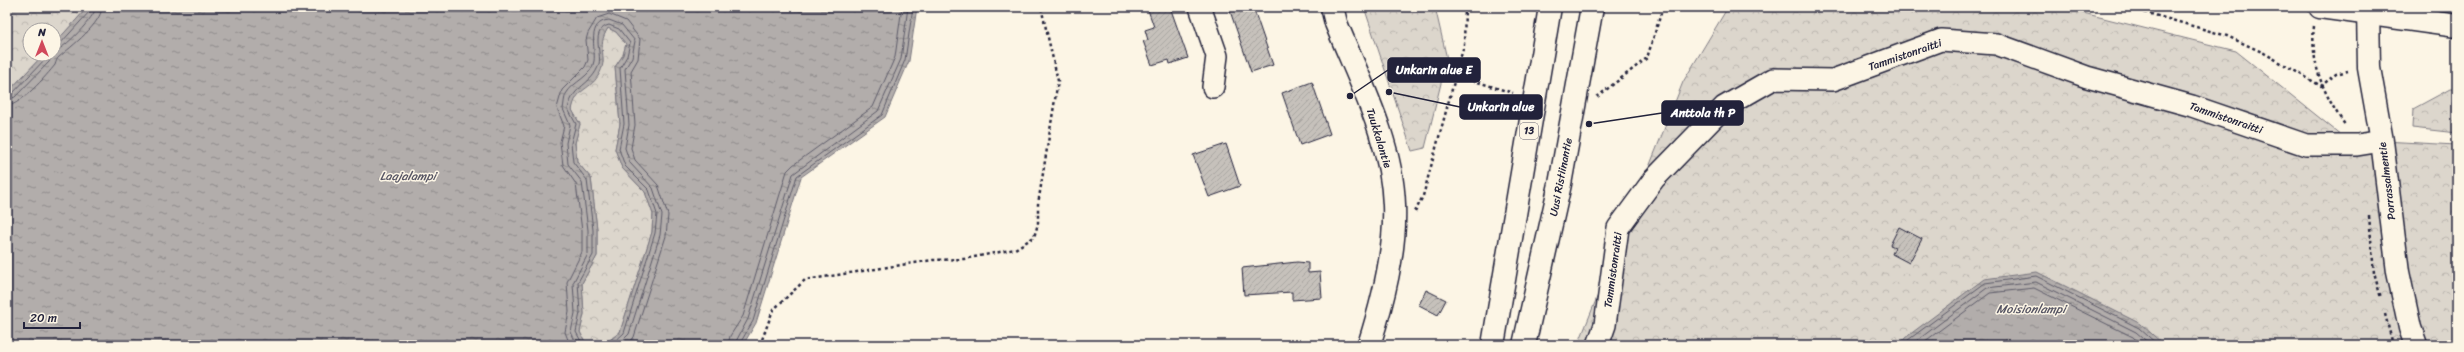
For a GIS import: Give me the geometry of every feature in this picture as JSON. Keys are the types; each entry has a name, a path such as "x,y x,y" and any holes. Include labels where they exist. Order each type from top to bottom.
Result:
{"main road":[{"name":"Tuukkalantie","path":"1332,7 1336,22 1376,122 1388,161 1394,204 1393,237 1378,318 1369,345"},
{"name":"13","path":"1493,345 1550,7"},
{"name":"Uusi Ristiinantie","path":"1524,345 1560,184 1592,7"},
{"path":"2317,15 2368,11 2457,26"},
{"name":"Porrassalmentie","path":"2368,11 2369,68 2382,140 2398,272 2410,328 2416,345"}],"street":[{"path":"1200,7 1217,56 1213,87"},
{"name":"Tammistonraitti","path":"1598,345 1605,325 1618,228 1654,179 1724,107 1773,79 1833,80 1941,40 1996,44 2087,77 2192,106 2306,145 2357,145 2382,140"}],"path":[{"path":"760,345 773,310 805,280 933,260 964,260 1015,249 1034,237 1038,224 1038,204 1058,81 1041,7"},
{"path":"1411,219 1423,196 1464,45 1465,7"},
{"path":"1594,100 1647,58 1663,7"},
{"path":"2127,7 2227,36 2264,53 2321,86"},
{"path":"2317,15 2312,44 2321,86 2357,145"},
{"path":"2321,86 2336,74 2348,71"},
{"path":"1455,75 1513,93"},
{"path":"2369,212 2374,273 2382,302"},
{"path":"2384,309 2392,345"}],"green space":[{"path":"7,7 88,7 62,35 62,22 22,22 22,62 36,62 7,93"},
{"path":"1364,7 1435,7 1447,59 1425,148 1412,151"},
{"path":"1728,7 2059,7 2236,51 2346,139 2457,145 2457,345 1578,345 1683,82"},
{"path":"608,28 616,32 626,44 623,55 615,67 620,124 615,149 622,168 645,192 653,214 652,232 620,332 603,345 585,342 580,332 584,314 582,283 597,256 597,229 591,178 577,162 575,143 580,124 572,110 574,98 598,76 603,62 601,40"},
{"path":"2450,89 2457,89 2457,133 2412,128 2413,109"}],"water":[{"name":"Laajalampi","path":"88,7 917,7 909,61 885,117 801,177 756,323 743,345 605,345 620,332 652,232 653,214 645,192 622,168 615,149 620,124 615,67 623,55 626,44 616,32 608,28 604,35 602,47 603,64 601,70 591,85 576,98 572,110 580,124 575,143 577,162 591,178 597,229 597,256 582,283 584,314 580,332 585,342 603,345 7,345 7,93 36,62 62,62 62,35"},
{"name":"Moisionlampi","path":"2037,272 2141,324 2164,345 1900,345 1905,338 1984,279"}],"building":[{"path":"1147,7 1170,7 1188,58 1170,64 1169,60 1152,65 1143,41 1148,40 1145,30 1154,27"},
{"path":"1242,7 1253,7 1273,65 1251,72 1230,11"},
{"path":"1312,82 1330,134 1300,145 1282,93"},
{"path":"1226,144 1240,186 1209,197 1193,155"},
{"path":"1899,227 1922,239 1909,263 1892,254 1895,247 1890,245"},
{"path":"1297,262 1308,263 1308,273 1320,272 1322,298 1292,300 1292,292 1244,295 1242,268"},
{"path":"1426,290 1446,300 1438,315 1419,305"}],"place":[{"name":"Unkarin alue","path":"1389,92"},
{"name":"Unkarin alue E","path":"1350,96"},
{"name":"Anttola th P","path":"1589,124"}]}
